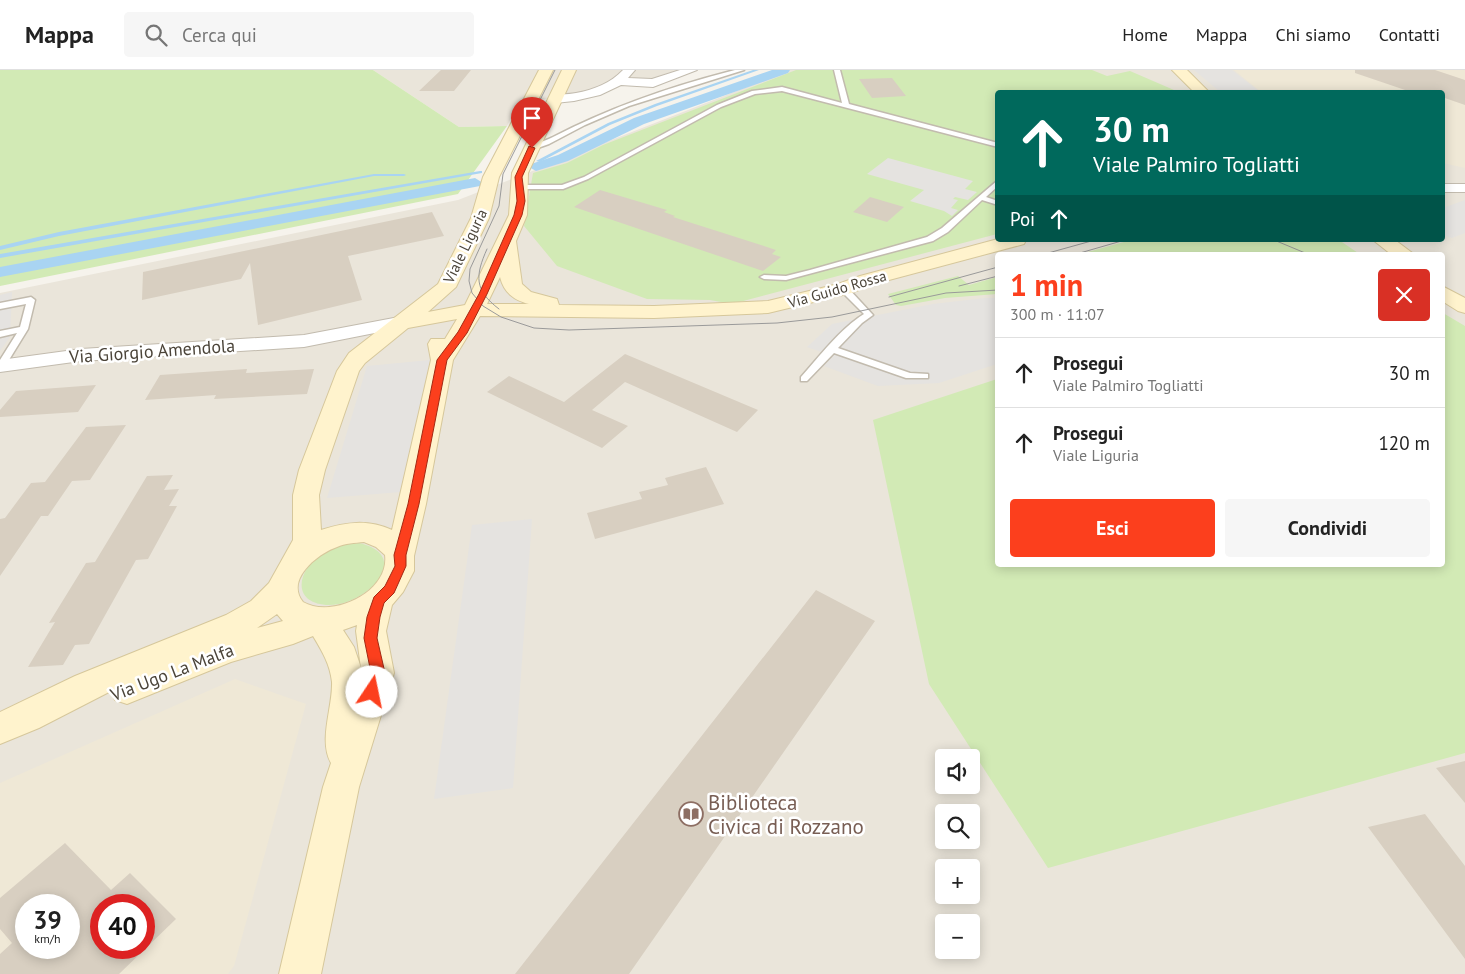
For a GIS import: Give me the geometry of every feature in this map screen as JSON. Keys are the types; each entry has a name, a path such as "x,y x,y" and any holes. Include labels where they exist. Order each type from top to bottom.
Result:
{"main road":[{"name":"Viale Liguria","path":"288,575 308,541 306,495 316,454 348,371 357,358 399,323 426,305 446,286 480,218 487,200 491,177 546,70"},
{"name":"Viale Liguria","path":"442,360 463,333 508,237 521,205 518,187 520,173 569,70"},
{"path":"1179,70 1200,90"},
{"name":"Via Guido Rossa","path":"508,237 510,279 513,289 522,296 558,304 654,312"},
{"name":"Via Guido Rossa","path":"463,333 497,321 768,307 844,289 866,280 1009,242"},
{"path":"1369,242 1384,252"},
{"path":"1385,242 1400,252"},
{"path":"1445,282 1465,295"},
{"path":"1445,294 1465,307"},
{"name":"Via Guido Rossa","path":"399,323 474,310 654,312"},
{"path":"399,323 426,328 439,344 442,360 413,504 400,555 397,577 378,600 361,611 341,618 318,620 292,611 285,601 288,575 309,549 327,539 346,533 364,532 381,535 393,543 400,555"},
{"name":"Via Ugo La Malfa","path":"14,723 87,686 237,624 262,610 288,575"},
{"path":"300,974 340,788 378,673 371,631 378,600"},
{"path":"318,620 343,657 348,683 340,788"},
{"name":"Via Ugo La Malfa","path":"14,723 98,701 225,650 293,631 318,620"}],"street":[{"path":"555,99 582,95 614,83 629,70"},
{"path":"561,84 582,87 614,83 654,82 691,70"},
{"path":"1445,188 1465,188"},
{"name":"Via Giorgio Amendola","path":"0,366 81,355 304,341 399,323"},
{"name":"Via Giorgio Amendola","path":"304,341 339,346 357,358"}],"lane":[{"path":"532,148 549,142 590,120 741,70"},
{"path":"837,70 846,106"},
{"path":"518,187 563,187 586,178 707,112 764,89 782,89 995,143"},
{"name":"Via Guido Rossa","path":"764,277 786,278 924,242 945,230 995,185"},
{"path":"982,198 995,202"},
{"path":"804,379 859,321 869,315 844,289"},
{"path":"0,306 30,300 24,329 0,366"},
{"path":"0,334 24,329"},
{"path":"832,349 909,376 925,376"}],"shaded area":[{"path":"373,70 691,70 653,83 620,81 559,99 521,99 507,126 459,127"},
{"path":"790,70 1465,70 1465,974 0,974 0,293 458,200"},
{"path":"1194,70 1232,70 1257,90 1218,90"},
{"path":"1234,70 1465,70 1465,168 1445,163 1445,90 1259,90"},
{"path":"888,158 973,181 965,189 977,192 968,200 955,197 953,199 958,200 951,208 958,210 952,216 944,211 910,201 924,190 867,174"},
{"path":"1465,200 1465,233 1452,238 1445,236 1445,207"},
{"path":"12,292 10,337 0,351 0,295"},
{"path":"995,298 995,365 939,383 878,386 824,366 833,356 807,347 832,324 933,304"},
{"path":"430,360 401,492 327,498 367,366"},
{"path":"532,519 513,788 434,799 472,525"},
{"path":"235,679 306,704 234,966 228,974 0,974 0,783"}],"green space":[{"path":"0,70 373,70 459,127 507,126 458,194 0,286"},
{"path":"796,70 1092,70 1107,76 1130,71 1174,90 995,90 995,235 732,304 710,300 647,299 557,266 524,226 533,173 567,163 603,145"},
{"path":"1124,242 1342,242 1357,252 1219,252 1088,252"},
{"path":"958,276 969,285 995,278 995,294 945,298 901,306 896,305 888,294"},
{"path":"1445,314 1465,326 1465,753 1048,868 980,763 980,749 971,749 929,684 873,420 995,380 995,567 1445,567"},
{"path":"359,543 376,550 383,559 384,569 378,580 368,590 341,604 326,605 315,603 307,598 303,591 303,575 314,559 331,549"}],"building":[{"path":"441,70 471,70 454,91 419,91"},
{"path":"1355,70 1435,70 1465,80 1465,105 1445,98 1445,90 1405,90 1355,73"},
{"path":"892,78 906,96 872,98 859,79"},
{"path":"600,190 667,210 664,212 675,216 673,217 776,250 772,254 781,257 763,271 574,207"},
{"path":"870,197 904,207 887,222 853,212"},
{"path":"432,212 444,236 348,256 362,300 258,325 250,263 241,279 142,300 143,272"},
{"path":"625,354 758,410 737,432 625,382 592,410 628,426 602,448 487,392 509,376 564,402"},
{"path":"247,369 246,373 314,369 307,394 214,399 216,395 145,400 160,375"},
{"path":"96,385 78,412 0,417 0,410 16,391"},
{"path":"126,425 90,480 72,481 48,516 41,516 0,576 0,519 5,518 31,483 45,482 86,427"},
{"path":"706,467 724,504 595,539 587,513 642,499 639,492 668,485 665,478"},
{"path":"173,475 164,490 179,489 169,506 177,506 148,559 136,560 89,644 75,645 63,665 28,667 55,622 49,623 86,563 95,562 147,476"},
{"path":"816,590 875,621 629,974 515,974"},
{"path":"1465,761 1465,803 1436,768"},
{"path":"1425,814 1465,866 1465,959 1368,827"},
{"path":"65,843 111,890 130,873 151,894 90,894 90,959 135,959 119,974 0,974 0,954 12,943 0,929 0,898"},
{"path":"155,898 176,919 155,939"}],"waterway":[{"path":"538,161 609,124 656,105 757,70"},
{"path":"536,167 563,158 639,121 784,70"},
{"path":"0,256 480,172"},
{"path":"0,248 59,234 374,175 404,175"},
{"path":"0,272 475,183"}],"tram line":[{"path":"555,70 503,174 499,206 470,269 469,281 472,293 483,306 501,317 534,328 569,330 777,323 832,317 946,293 995,290"},
{"path":"1052,252 1088,242"},
{"path":"1083,252 1118,242"},
{"path":"1279,242 1303,252"},
{"path":"487,249 480,267 479,282 485,295 499,309"},
{"path":"889,297 995,268"},
{"path":"959,286 995,277"}],"place":[{"name":"Biblioteca Civica di Rozzano","path":"691,814"}],"route":[{"path":"372,692 378,673 371,638 373,617 378,600 390,589 397,577 400,566 400,555 413,504 442,360 463,333 483,294 518,215 521,205 519,177 532,148"}]}
